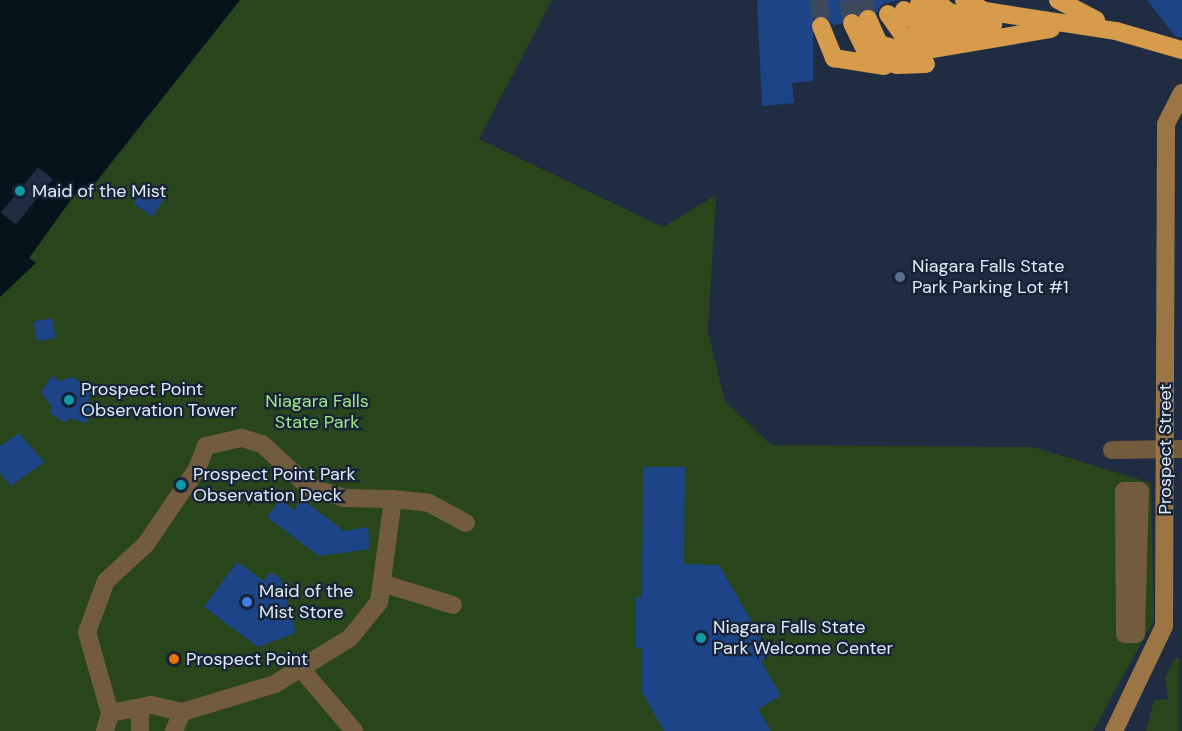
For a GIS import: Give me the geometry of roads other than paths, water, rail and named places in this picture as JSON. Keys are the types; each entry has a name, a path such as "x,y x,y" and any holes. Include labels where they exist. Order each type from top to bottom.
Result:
{"highway":[{"path":"964,0 985,11 1050,25"},
{"path":"989,0 1027,13"},
{"path":"1006,0 1050,25"},
{"path":"1045,0 1130,34"},
{"path":"1058,0 1075,12"},
{"path":"911,7 923,29 980,31 1050,25"},
{"path":"911,7 943,9 980,31"},
{"path":"907,66 868,56 860,21 879,44 900,52 980,31 1050,25 1104,28 1182,50"},
{"path":"820,26 829,54 840,62 907,66 934,63 980,31"}],"main road":[{"name":"Prospect Street","path":"1114,731 1164,626 1173,449 1167,117 1182,93"}],"street":[{"path":"105,731 110,713 91,655 90,617 106,581 146,544 197,470 206,446 252,440 309,487 345,498 393,499 429,503 466,523"},
{"path":"1112,450 1173,449"},
{"path":"1124,491 1140,491 1136,634 1125,634 1124,491"},
{"path":"110,713 140,710 151,705 182,712 303,671 369,619 385,584 393,499"},
{"path":"385,584 453,605"},
{"path":"303,671 354,731"},
{"path":"140,710 140,731"},
{"path":"174,731 182,712"}],"tunnel":[{"path":"819,0 821,26"},
{"path":"848,0 852,23"},
{"path":"864,0 868,19"}],"place":[{"name":"Maid of the Mist","path":"20,191"},
{"name":"Niagara Falls State Park Parking Lot #1","path":"900,277"},
{"name":"Prospect Point Observation Tower","path":"69,400"},
{"name":"Prospect Point Park Observation Deck","path":"181,485"},
{"name":"Maid of the Mist Store","path":"247,602"},
{"name":"Niagara Falls State Park Welcome Center","path":"701,638"},
{"name":"Prospect Point","path":"174,659"}],"park label":[{"name":"Niagara Falls State Park","path":"317,412"}]}
